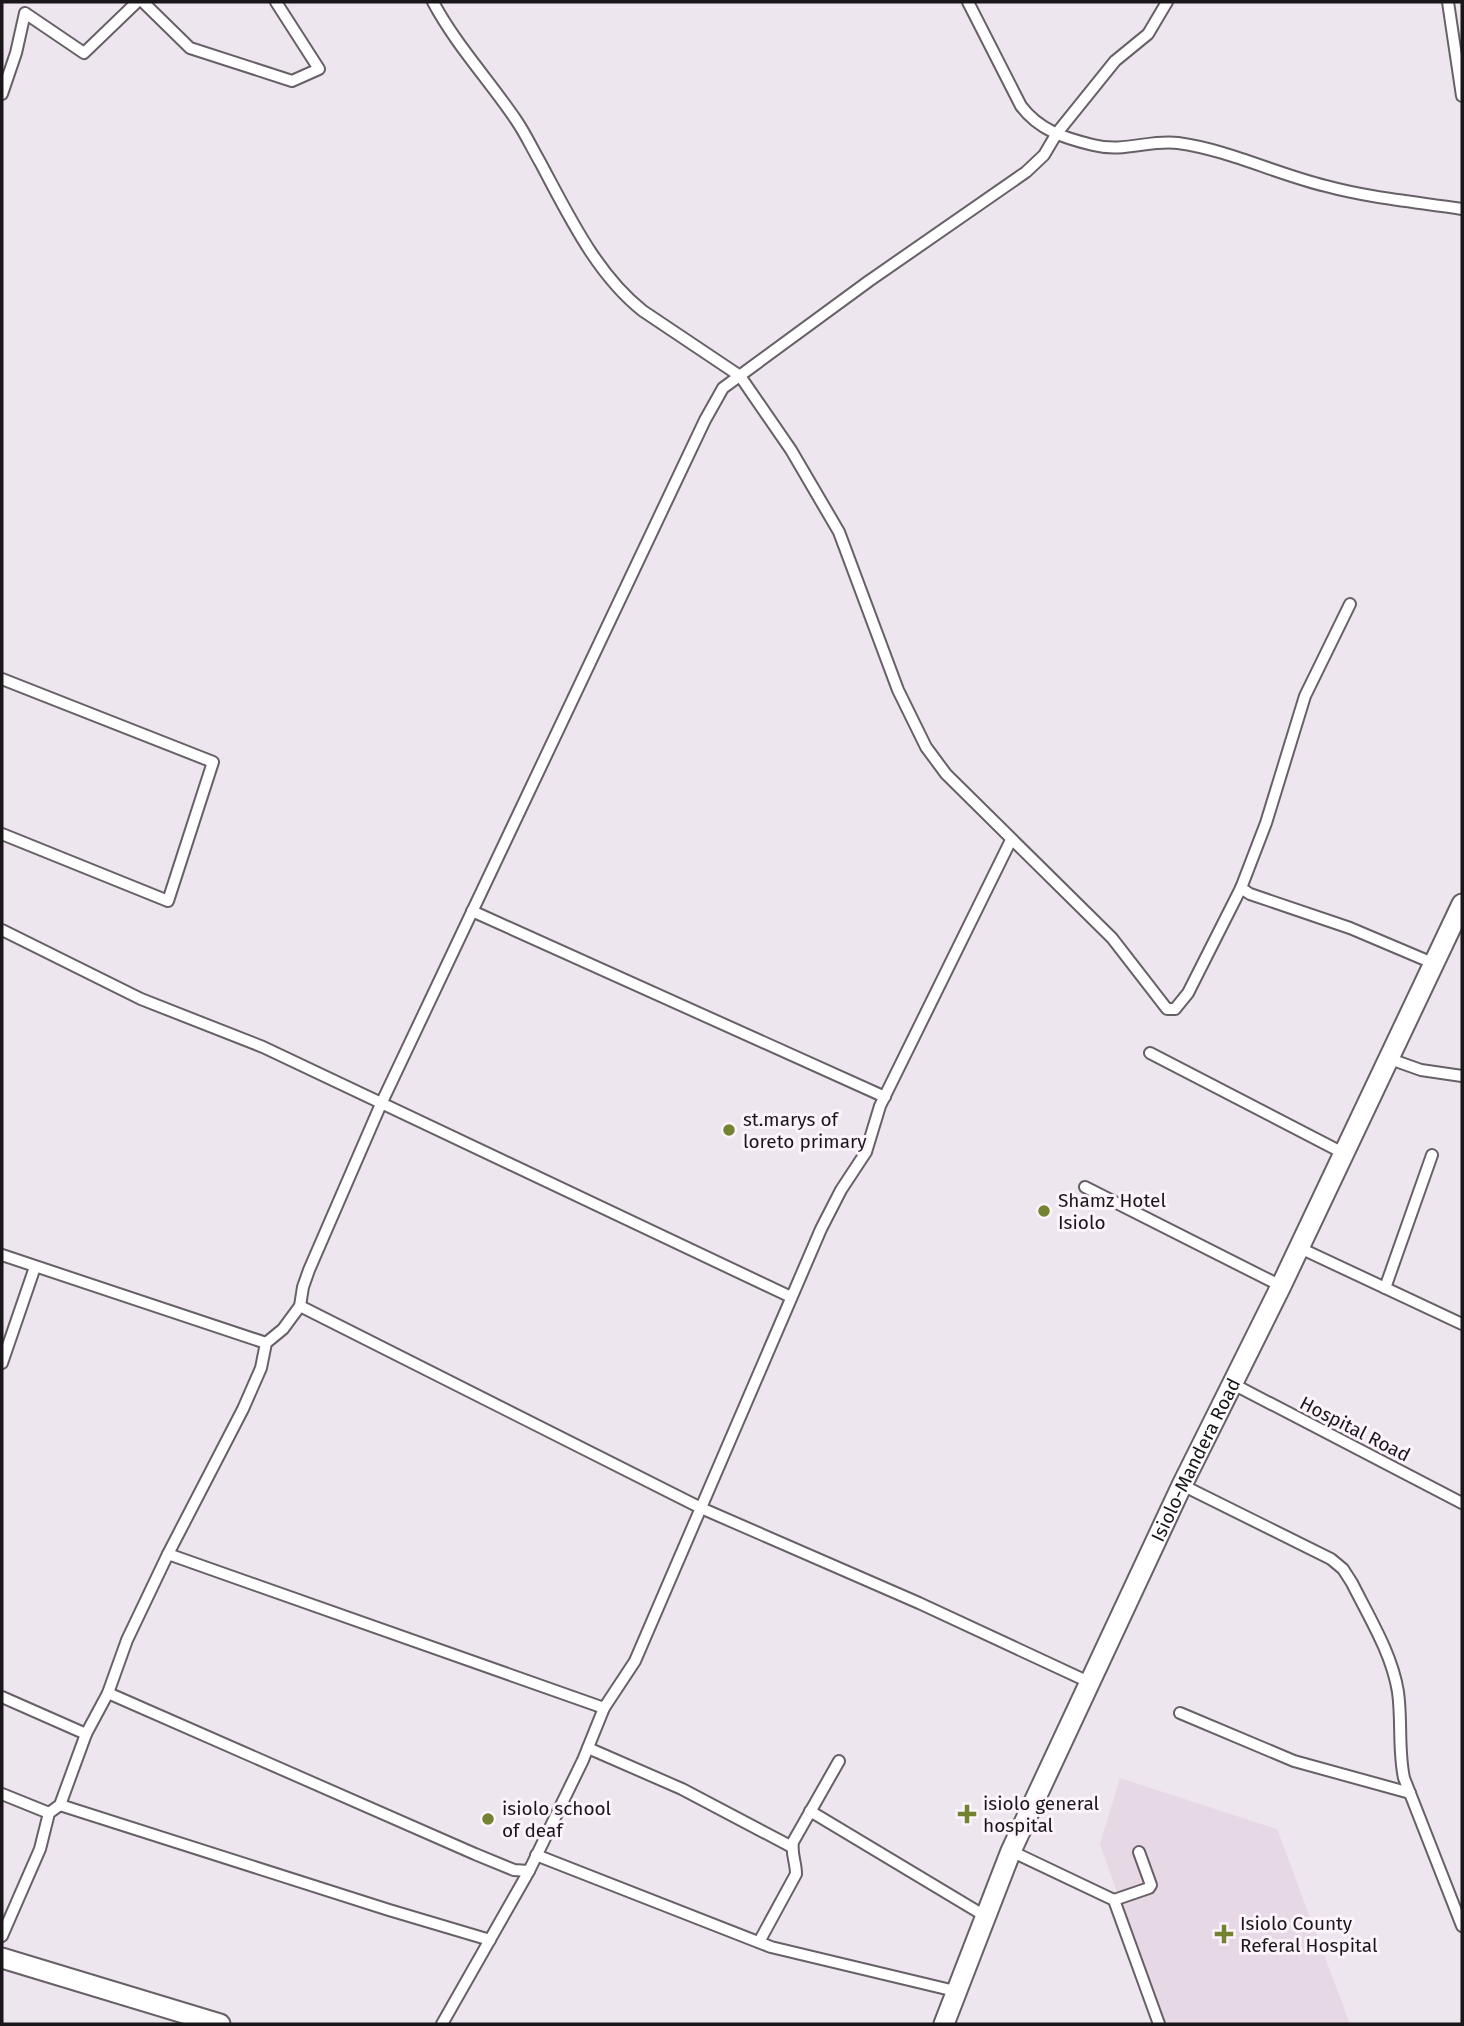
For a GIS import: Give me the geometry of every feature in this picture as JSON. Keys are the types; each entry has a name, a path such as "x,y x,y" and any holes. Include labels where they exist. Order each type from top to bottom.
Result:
{"highway":[{"name":"Isiolo-Mandera Road","path":"944,2024 1011,1851 1182,1485 1300,1248 1462,904"},
{"path":"2,1958 220,2024"}],"street":[{"path":"2,94 16,53 25,13 84,54 137,2"},
{"path":"143,2 190,48 292,81 319,69 276,2"},
{"path":"433,2 474,65 518,122 569,215 621,290 643,311 740,376 791,450 839,532 889,669 926,747 946,775 1112,938 1146,979 1163,1005 1171,1010 1175,1009 1188,993 1241,888 1266,823 1305,696 1350,604"},
{"path":"968,2 1021,106 1042,128 1093,145 1112,148 1175,142 1227,155 1327,187 1462,209"},
{"path":"2,1936 40,1849 49,1813 60,1805 86,1734 108,1693 127,1640 243,1409 261,1368 266,1343 283,1329 300,1306 309,1270 381,1104 705,420 723,388 869,281 1026,172 1044,155 1057,133 1115,61 1148,34 1167,2"},
{"path":"1448,2 1462,96"},
{"path":"2,679 213,762 168,901 2,834"},
{"path":"442,2024 529,1871 588,1748 604,1708 635,1661 833,1203 866,1152 872,1126 885,1097 1011,841"},
{"path":"1241,888 1250,894 1350,928 1435,964"},
{"path":"472,911 885,1097"},
{"path":"2,930 141,999 263,1047 791,1297"},
{"path":"1150,1053 1345,1154"},
{"path":"1390,1059 1421,1070 1462,1076"},
{"path":"1385,1288 1432,1155"},
{"path":"1086,1187 1281,1286"},
{"path":"1300,1248 1462,1324"},
{"path":"2,1255 266,1343"},
{"path":"2,1363 36,1267"},
{"path":"300,1306 701,1508 919,1603 1091,1684"},
{"name":"Hospital Road","path":"1233,1384 1462,1503"},
{"path":"1182,1485 1331,1559 1343,1569 1394,1674 1399,1709 1400,1757 1410,1793 1462,1926"},
{"path":"168,1554 604,1708"},
{"path":"108,1693 475,1854 514,1870 529,1871"},
{"path":"2,1697 86,1734"},
{"path":"1180,1713 1294,1761 1410,1793"},
{"path":"588,1748 682,1789 792,1847"},
{"path":"759,1942 796,1874 792,1847 839,1761"},
{"path":"2,1794 49,1813"},
{"path":"60,1805 490,1940"},
{"path":"810,1811 985,1916"},
{"path":"1011,1851 1114,1900 1151,1885 1139,1852"},
{"path":"536,1855 771,1947 955,1991"},
{"path":"1114,1900 1159,2024"}],"shaded area":[{"name":"Isiolo County Referal Hospital","path":"1120,1778 1277,1829 1350,2024 1164,2024 1100,1844"}],"place":[{"name":"st.marys of loreto primary","path":"729,1130"},
{"name":"Shamz Hotel Isiolo","path":"1044,1211"},
{"name":"isiolo general hospital","path":"967,1814"},
{"name":"isiolo school of deaf","path":"488,1819"},
{"name":"Isiolo County Referal Hospital","path":"1224,1934"}]}
